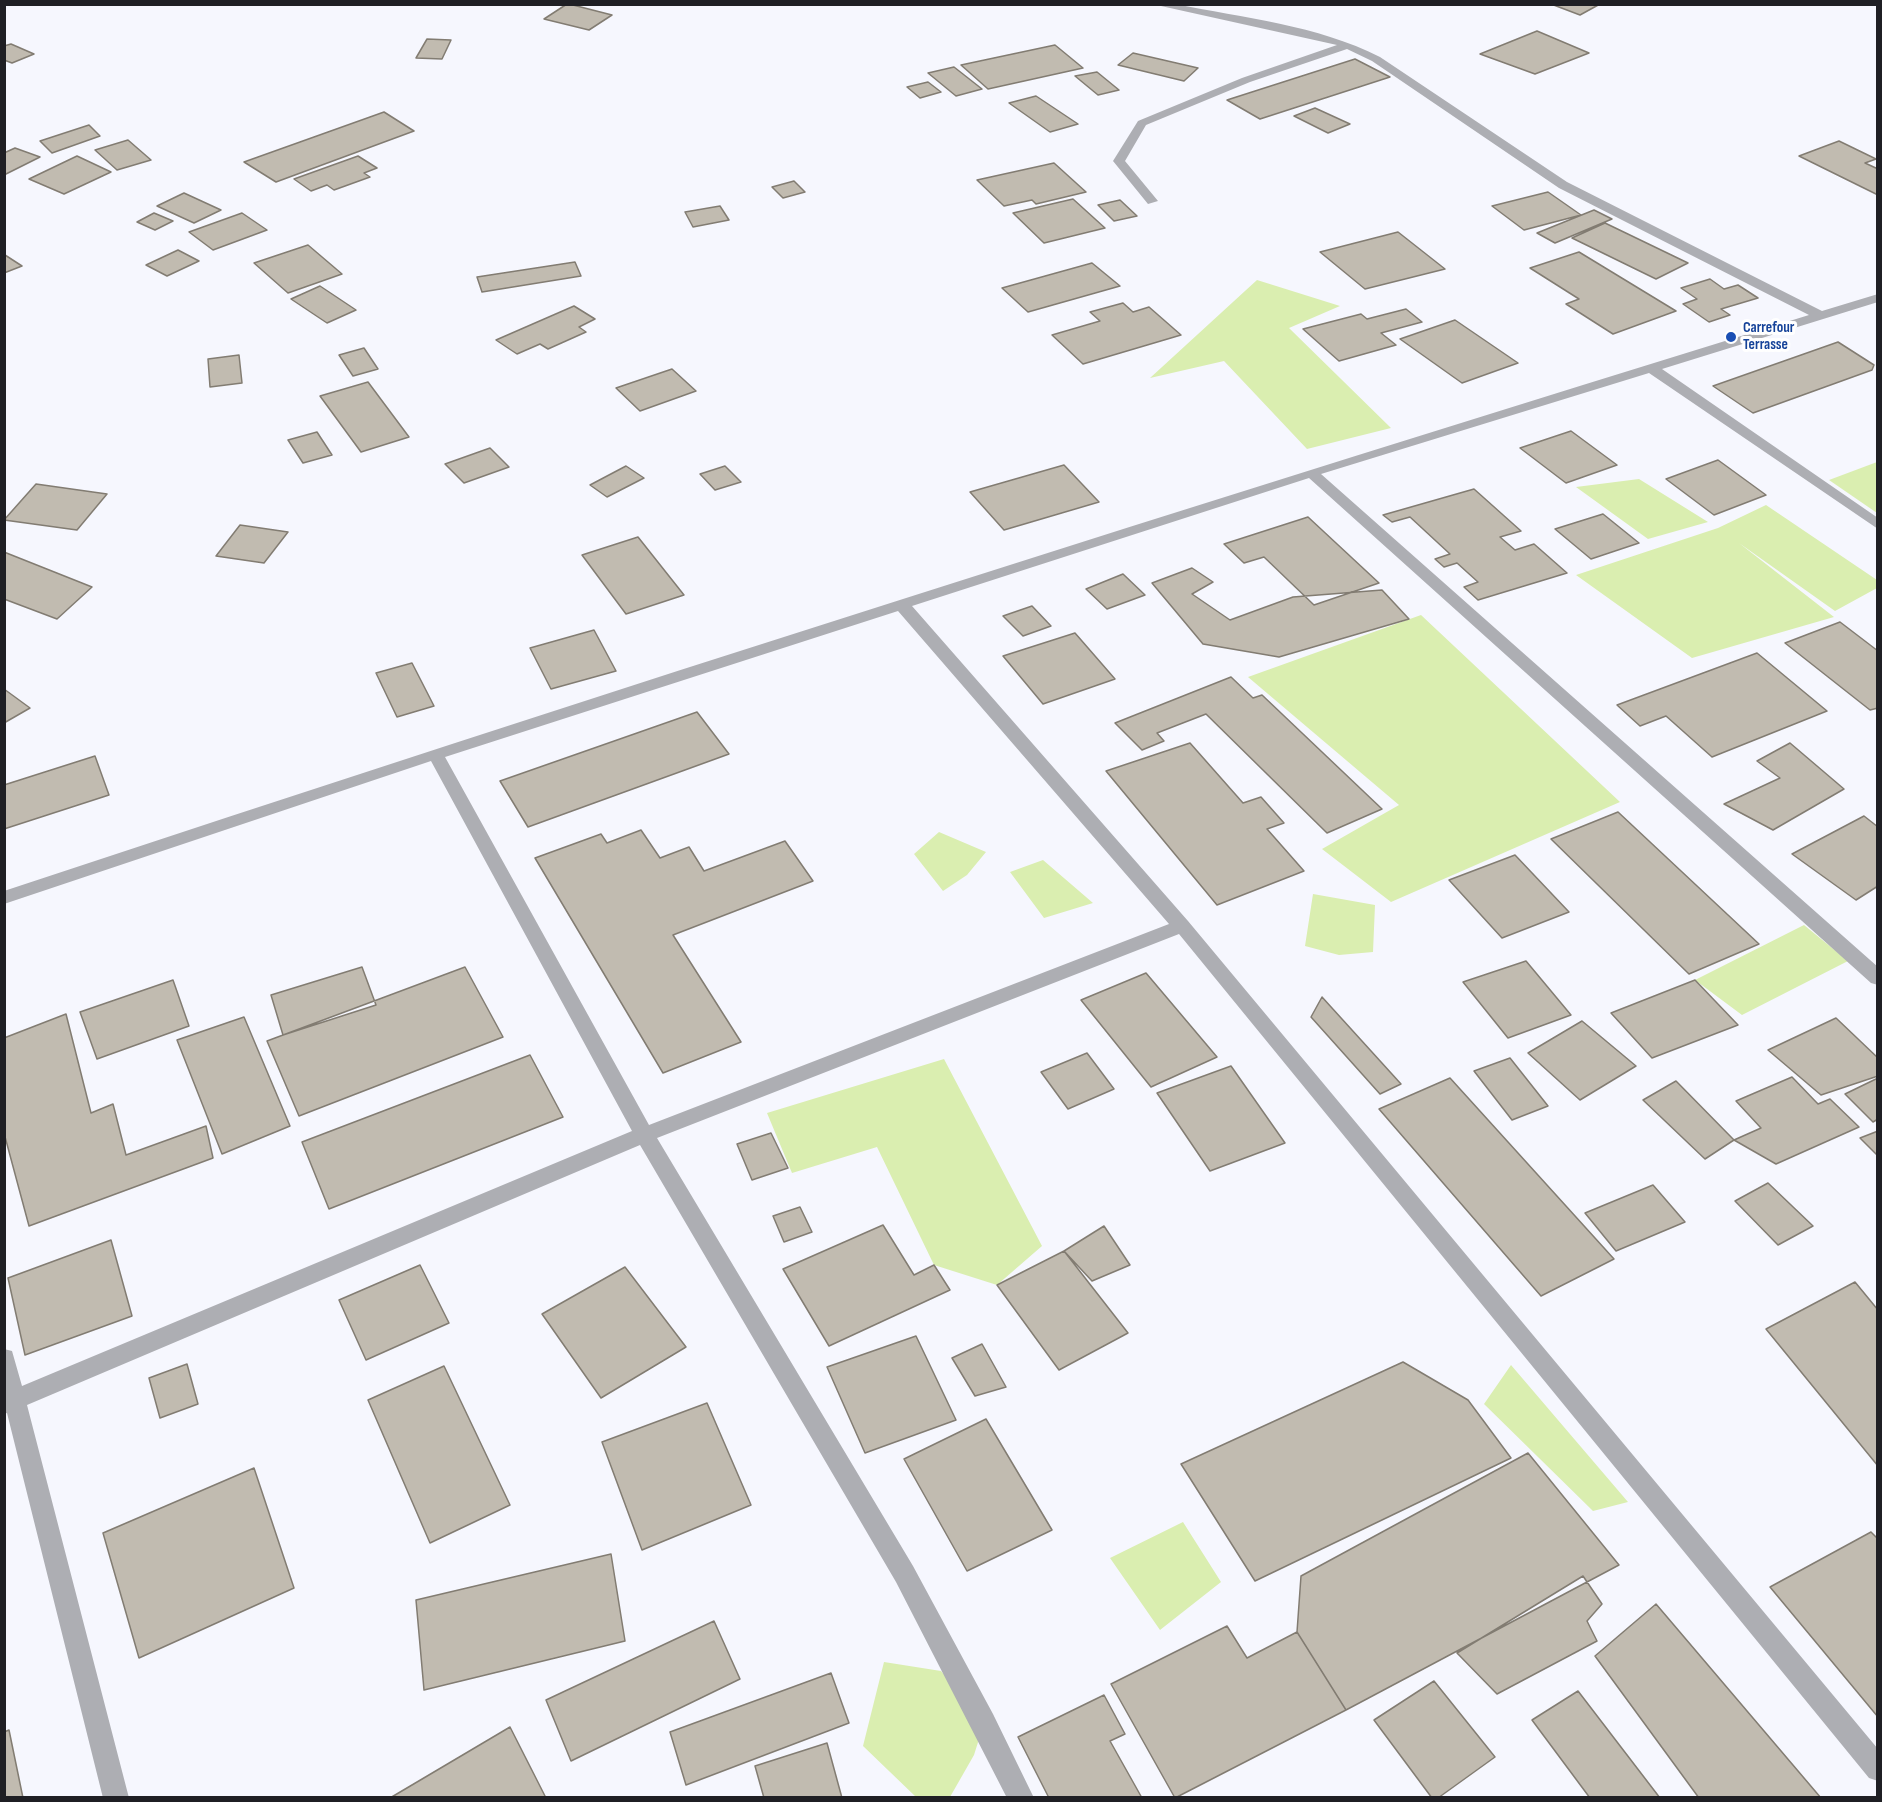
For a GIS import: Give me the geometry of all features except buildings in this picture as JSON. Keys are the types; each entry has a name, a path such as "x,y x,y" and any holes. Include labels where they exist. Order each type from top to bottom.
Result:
{"street":[{"path":"1157,4 1326,38 1348,45 1376,59 1563,185 1823,317"},
{"path":"1152,201 1119,161 1142,123 1246,80 1348,45"},
{"path":"4,898 435,754 1311,473 1823,317 1878,298"},
{"path":"1651,368 1878,525"},
{"path":"1311,473 1878,978"},
{"path":"902,605 1182,926 1878,1769"},
{"path":"435,754 644,1135 917,1596 985,1720 1022,1797"},
{"path":"10,1402 644,1135 1182,926"},
{"path":"4,1358 10,1402 116,1797"}],"green space":[{"path":"1257,280 1340,306 1289,328 1391,428 1307,449 1224,361 1150,378"},
{"path":"1877,462 1877,513 1829,480"},
{"path":"1639,479 1708,522 1648,539 1576,487"},
{"path":"1766,505 1877,580 1877,588 1835,611 1739,543 1834,617 1692,658 1576,575 1718,528"},
{"path":"1421,615 1620,802 1391,902 1322,849 1399,805 1248,677"},
{"path":"939,832 986,852 967,875 943,891 914,854"},
{"path":"1043,860 1093,903 1044,918 1010,872"},
{"path":"1313,894 1375,905 1373,952 1339,955 1305,946"},
{"path":"1804,925 1848,961 1742,1015 1695,980"},
{"path":"944,1059 1042,1246 997,1285 934,1265 877,1147 792,1173 767,1113"},
{"path":"1511,1365 1628,1502 1593,1511 1484,1404"},
{"path":"1183,1522 1221,1582 1160,1630 1110,1558"},
{"path":"884,1662 941,1671 985,1720 974,1755 950,1797 916,1797 863,1746"}],"place":[{"name":"Carrefour Terrasse","path":"1731,337"}]}
